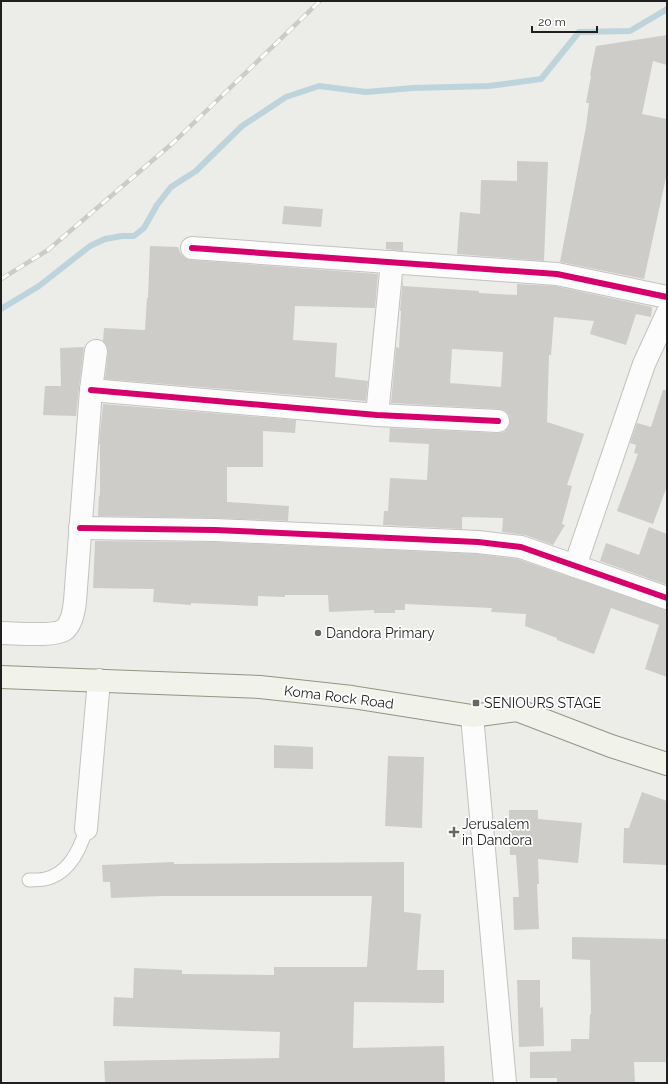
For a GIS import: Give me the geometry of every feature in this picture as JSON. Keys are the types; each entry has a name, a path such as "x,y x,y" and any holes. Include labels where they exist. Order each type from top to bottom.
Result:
{"main road":[{"name":"Koma Rock Road","path":"1,677 260,688 352,697 472,716 517,710 611,746 667,764"}],"street":[{"path":"192,248 557,274 667,297"},
{"path":"377,415 392,262"},
{"path":"575,566 644,364 667,314"},
{"path":"1,633 55,634 64,630 73,615 91,390 96,351"},
{"path":"91,390 377,415 498,421"},
{"path":"80,528 215,530 478,542 521,547 667,598"},
{"path":"86,829 99,680"},
{"path":"472,716 505,1083"}],"lane":[{"path":"29,880 46,879 60,872 69,864 83,840 86,829"}],"building":[{"path":"667,35 667,65 653,61 642,114 667,119 667,173 644,279 560,262 586,127 589,103 586,103 596,46"},
{"path":"517,161 548,162 544,261 457,254 460,212 480,214 481,180 517,181"},
{"path":"284,206 323,209 321,227 282,224"},
{"path":"386,242 403,242 403,251 386,249"},
{"path":"150,246 178,247 181,254 185,258 191,260 378,274 375,308 295,306 293,340 337,343 335,377 368,381 366,401 105,379 108,352 107,346 103,341 104,328 145,330"},
{"path":"403,276 403,286 517,295 517,284 555,286 652,307 651,317 636,314 626,345 590,334 594,321 554,317 551,355 549,355 547,422 584,434 567,485 572,486 562,524 565,525 553,545 525,535 502,532 503,518 462,517 462,529 383,525 384,511 388,511 390,478 427,480 429,444 389,442 390,428 497,433 504,432 508,428 510,422 509,415 504,410 499,409 391,403 396,347 399,348","holes":["452,349 503,352 501,387 450,383"]},
{"path":"84,347 76,416 43,415 45,386 61,386 60,348"},
{"path":"663,390 667,390 667,486 653,524 617,511 638,454 634,453 636,445 630,443 637,423 651,427"},
{"path":"103,404 296,420 295,433 263,431 263,467 227,467 227,502 289,506 288,521 98,516 99,495 100,496 99,444"},
{"path":"649,527 667,534 667,585 600,561 606,543 639,555"},
{"path":"95,541 215,542 477,554 518,559 667,610 667,677 645,669 659,625 611,608 594,654 525,626 526,614 491,612 492,608 405,604 405,610 395,610 395,613 374,613 374,610 329,612 328,595 285,595 285,597 258,596 258,606 191,603 191,605 153,602 154,589 93,588"},
{"path":"274,745 313,747 313,769 274,768"},
{"path":"388,756 424,757 422,828 385,826"},
{"path":"642,792 667,801 667,865 623,863 624,828 629,828"},
{"path":"509,810 538,810 538,819 582,823 578,863 538,859 539,884 537,884 539,929 514,930 513,897 519,897 516,855 510,855"},
{"path":"174,862 174,864 404,862 404,912 421,914 417,970 444,970 444,1003 354,1002 353,1048 444,1046 445,1083 105,1083 104,1061 279,1058 280,1032 113,1026 114,997 133,998 134,968 182,970 182,974 274,975 274,967 367,967 372,896 162,896 111,898 110,882 103,882 102,865"},
{"path":"572,937 667,939 667,1062 634,1062 635,1083 557,1083 557,1078 530,1078 530,1052 571,1051 571,1039 589,1039 591,1014 590,960 572,959"},
{"path":"517,980 540,980 540,1008 543,1007 544,1046 519,1047"}],"waterway":[{"path":"1,309 39,286 90,246 105,239 122,236 134,236 144,228 157,205 171,187 196,171 242,126 286,97 319,86 366,92 413,88 489,86 541,79 579,32 630,31 667,9"}],"railway":[{"path":"1,279 48,250 174,142 320,1"}],"cycle path":[{"path":"192,248 557,274 667,297"},
{"path":"91,390 377,415 498,421"},
{"path":"80,528 215,530 478,542 521,547 667,598"}],"place":[{"name":"Dandora Primary","path":"318,633"},
{"name":"SENIOURS STAGE","path":"476,703"},
{"name":"Jerusalem in Dandora","path":"454,832"}]}
